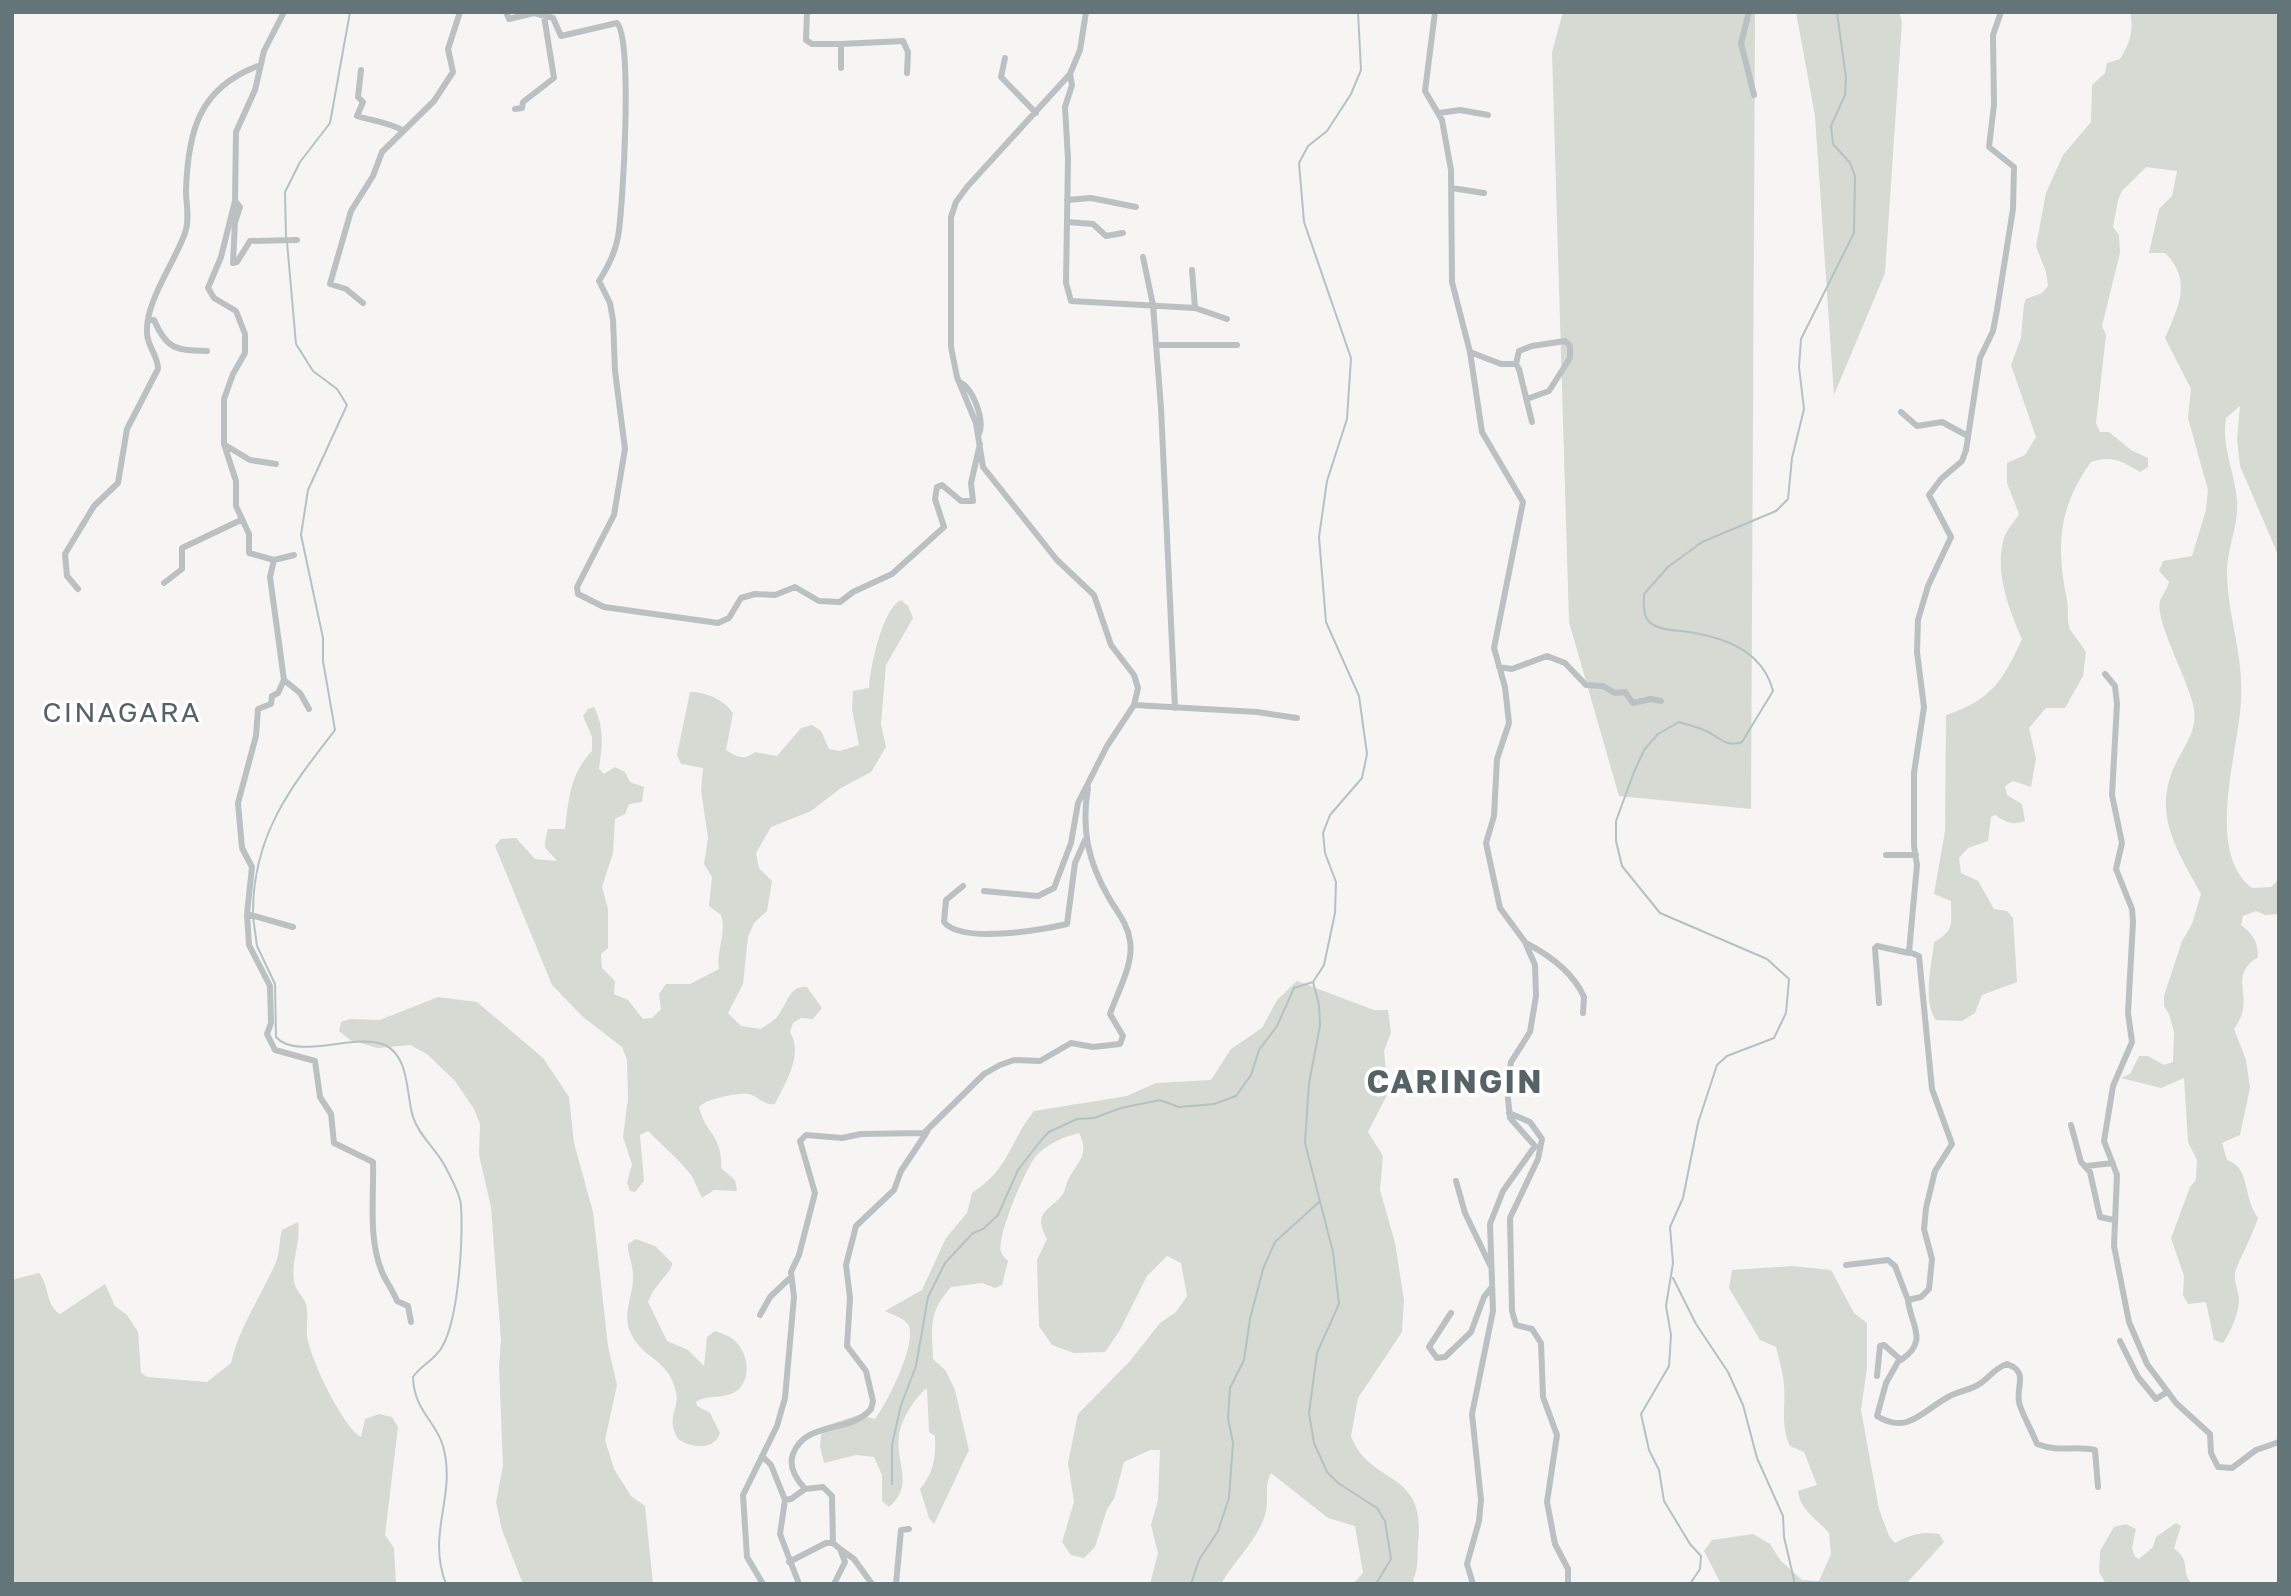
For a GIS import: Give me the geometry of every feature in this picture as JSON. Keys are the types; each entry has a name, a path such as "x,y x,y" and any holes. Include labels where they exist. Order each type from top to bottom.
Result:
{"street":[{"path":"284,12 258,66 255,90 236,132 235,201 221,257 208,288 214,298 236,311 245,334 245,353 233,374 225,399 223,443 236,481 236,506 249,534 248,553 274,560 294,555"},
{"path":"363,303 346,289 330,284 334,265 356,202 373,176 385,147 434,101 453,72 448,48 460,12"},
{"path":"506,12 509,19 534,13 554,18 562,36 617,23 621,28 625,51 626,129 619,230 615,251 599,281 610,303 613,320 615,371 625,449 623,475 614,515 577,587 578,594 604,607 718,623 729,618 741,598 755,594 775,595 795,587 818,601 840,602 853,592 892,574 944,527 935,499 937,486 942,485 961,501 973,501 971,483 979,444"},
{"path":"807,12 808,43 903,41 908,52 907,73"},
{"path":"984,891 1038,896 1052,891 1071,843 1078,803 1088,788 1102,755 1134,705 1138,693 1136,678 1111,645 1094,595 1057,560 1024,514 988,478 981,459 979,435 959,382 950,330 953,208 967,187 1070,74 1080,50 1086,12"},
{"path":"1435,12 1425,88 1439,113 1452,188 1452,282 1469,352 1482,432 1523,502 1494,648 1509,723 1497,759 1494,817 1487,835 1486,850 1500,908 1525,942 1535,965 1536,996 1530,1032 1511,1062 1507,1088 1512,1122 1535,1146 1503,1191 1492,1217 1493,1311 1472,1414 1480,1500 1479,1521 1467,1564 1473,1584"},
{"path":"1749,12 1741,43 1754,95"},
{"path":"1909,953 1916,855 1914,773 1924,707 1916,645 1917,620 1924,595 1951,537 1929,495 1941,479 1962,460 1980,358 1997,315 2013,209 2014,166 1989,147 1994,105 1993,34 2001,12"},
{"path":"515,109 522,108 524,100 554,78 544,16"},
{"path":"841,44 841,68"},
{"path":"1005,58 1001,77 1035,113"},
{"path":"78,589 67,576 65,554 94,506 113,490 121,475 127,429 158,369 147,336 149,320 168,269 186,232 189,151 198,117 210,98 225,82 258,66"},
{"path":"360,70 358,97 363,102 357,116 372,121 380,120 402,130"},
{"path":"1070,74 1072,85 1065,107 1066,283 1071,301 1195,308 1227,319"},
{"path":"1439,113 1461,110 1488,115"},
{"path":"1452,188 1484,194"},
{"path":"1067,200 1091,198 1136,207"},
{"path":"235,201 240,209 235,222 233,263 237,262 250,241 297,240"},
{"path":"1066,222 1093,225 1106,236 1124,233"},
{"path":"1143,257 1153,305 1156,345 1169,550 1175,708"},
{"path":"1192,270 1195,308"},
{"path":"149,320 154,320 162,338 172,346 207,351"},
{"path":"1527,399 1549,391 1570,358 1570,346 1565,341 1532,345 1519,351 1516,364 1532,422"},
{"path":"1156,345 1237,345"},
{"path":"1469,352 1501,364 1516,364"},
{"path":"1901,412 1917,426 1942,422 1968,436"},
{"path":"223,443 244,457 276,464"},
{"path":"164,583 182,569 182,548 241,520"},
{"path":"274,560 270,577 284,680 278,693 272,696 271,704 258,709 256,736 238,803 242,848 252,867 247,914 249,945 270,986 271,1023 267,1034 275,1050 314,1060 320,1097 331,1114 334,1143 373,1162 374,1234 382,1272 393,1287 397,1301 408,1306 411,1322"},
{"path":"1499,667 1512,669 1547,656 1565,663 1586,685 1603,686 1615,693 1625,692 1633,703 1651,699 1661,701"},
{"path":"2105,674 2115,686 2117,704 2112,795 2122,843 2116,869 2132,909 2133,922 2128,1013 2132,1042 2113,1086 2104,1141 2113,1163 2118,1189 2114,1246 2129,1322 2147,1364 2167,1392 2210,1434 2211,1453 2220,1467 2237,1465 2256,1450 2279,1441"},
{"path":"284,680 300,692 309,709"},
{"path":"1134,705 1257,712 1297,718"},
{"path":"963,886 946,900 944,922 957,932 1020,932 1067,924 1075,863 1085,840 1088,788"},
{"path":"805,1489 792,1468 792,1457 802,1439 865,1416 873,1401 866,1371 847,1346 850,1289 846,1265 856,1226 894,1189 901,1171 928,1132 985,1074 1014,1060 1040,1061 1070,1043 1093,1046 1117,1045 1122,1042 1123,1036 1110,1014 1130,954 1130,940 1123,920 1103,887 1085,840"},
{"path":"1886,855 1916,855"},
{"path":"247,914 293,927"},
{"path":"1525,942 1546,953 1575,982 1584,997 1583,1013"},
{"path":"1879,1003 1875,948 1877,946 1919,957 1922,965 1923,1017 1932,1089 1952,1144 1935,1171 1926,1208 1924,1228 1932,1259 1929,1289 1921,1297 1908,1300"},
{"path":"1509,1113 1530,1122 1542,1139 1538,1159 1510,1219 1512,1311 1516,1325 1532,1329 1541,1343 1543,1397 1557,1435 1547,1502 1555,1544 1568,1569 1568,1584"},
{"path":"2071,1125 2081,1162 2087,1166 2113,1163"},
{"path":"763,1584 747,1557 743,1494 777,1426 785,1398 794,1297 791,1278 815,1194 814,1182 800,1149 803,1137 842,1138 928,1132"},
{"path":"2087,1166 2100,1217 2114,1220"},
{"path":"1457,1181 1465,1213 1491,1266"},
{"path":"1846,1265 1888,1260 1895,1266 1918,1334 1906,1358 1899,1360 1882,1391 1877,1416 1880,1419 1902,1425 1910,1423 1940,1401 1982,1383 1993,1370 2007,1364 2015,1366 2021,1375 2020,1406 2037,1444 2054,1450 2081,1447 2095,1450 2098,1487"},
{"path":"760,1315 770,1297 791,1278"},
{"path":"1451,1313 1429,1347 1437,1358 1444,1357 1471,1332 1492,1287"},
{"path":"2120,1341 2138,1377 2156,1399 2167,1392"},
{"path":"1877,1376 1880,1346 1884,1345 1899,1360"},
{"path":"762,1457 771,1465 785,1500 779,1526 789,1562 799,1584"},
{"path":"785,1500 805,1489 823,1487 832,1496 833,1543"},
{"path":"896,1584 901,1530 909,1529"},
{"path":"789,1562 826,1543 833,1543 854,1559 872,1584"},
{"path":"834,1584 845,1562 840,1549"}],"shaded area":[{"path":"1563,12 1755,12 1751,809 1619,796 1569,622 1552,52"},
{"path":"1796,12 1899,12 1902,21 1885,273 1834,395 1815,116"},
{"path":"2130,12 2279,12 2279,557 2240,466 2237,439 2240,406 2226,418 2225,439 2237,501 2227,575 2241,684 2227,826 2230,851 2238,872 2252,888 2271,887 2278,880 2279,857 2279,914 2265,915 2256,911 2243,916 2241,925 2254,939 2258,952 2258,957 2248,965 2244,973 2243,1007 2241,1018 2234,1029 2246,1060 2250,1088 2240,1135 2222,1143 2227,1160 2240,1169 2258,1218 2236,1269 2238,1307 2223,1343 2214,1340 2206,1302 2188,1304 2183,1295 2184,1276 2171,1238 2190,1187 2196,1180 2197,1160 2188,1142 2184,1078 2161,1088 2121,1078 2130,1074 2139,1056 2148,1056 2164,1065 2173,1062 2174,1032 2164,1006 2164,996 2201,894 2175,845 2166,813 2170,778 2190,735 2195,716 2191,698 2162,622 2160,601 2169,582 2159,571 2163,561 2192,556 2206,510 2208,490 2188,418 2191,389 2165,338 2178,305 2181,284 2179,273 2165,253 2149,253 2159,209 2172,196 2177,171 2146,167 2122,191 2118,200 2113,227 2119,235 2120,253 2102,326 2106,335 2096,423 2100,432 2109,432 2131,450 2148,458 2148,467 2140,472 2116,460 2091,462 2072,495 2066,512 2062,528 2061,562 2069,628 2086,653 2083,676 2065,708 2046,708 2029,728 2036,758 2031,787 2013,781 2005,786 2007,795 2022,804 2025,821 2013,823 1995,815 1991,817 1988,841 1968,848 1959,858 1961,873 1978,881 1994,909 2007,911 2013,918 2017,982 1982,995 1975,1013 1962,1021 1936,1020 1929,1003 1934,942 1946,934 1951,921 1951,901 1934,894 1945,831 1946,715 1974,703 1994,687 2022,639 2012,616 2002,577 2001,551 2004,538 2019,514 2007,483 2007,463 2025,455 2036,437 2011,365 2021,338 2026,299 2042,293 2048,286 2046,272 2036,246 2046,193 2063,155 2091,122 2092,85 2105,73 2107,63 2120,59 2126,48 2131,31"},
{"path":"901,600 908,606 913,618 886,665 881,724 886,747 871,772 841,788 811,811 771,827 756,853 759,868 772,881 767,911 754,923 748,937 743,984 728,1013 741,1026 761,1029 776,1018 792,993 801,987 807,987 822,1008 813,1019 801,1018 793,1023 790,1032 795,1050 792,1069 775,1104 768,1104 753,1095 744,1094 715,1099 699,1107 719,1148 721,1168 735,1180 737,1191 714,1190 702,1198 692,1176 648,1131 640,1135 644,1181 635,1192 630,1191 627,1183 632,1164 623,1137 628,1099 627,1060 622,1047 583,1017 552,985 495,846 501,839 516,838 535,859 557,861 545,848 546,837 548,829 565,829 575,778 592,751 592,737 583,716 588,709 594,707 601,730 599,769 604,774 615,767 625,772 630,782 644,787 642,802 629,804 625,814 615,819 613,853 602,887 608,909 608,948 601,954 602,968 615,981 614,994 628,1000 643,1019 652,1018 661,1009 659,994 666,984 690,984 719,969 723,921 721,915 709,906 712,877 704,864 708,838 701,790 703,768 681,764 677,755 690,692 714,697 733,713 726,750 737,756 744,757 755,752 777,756 801,728 812,725 821,731 829,749 840,751 859,745 852,709 853,691 869,688 883,627 894,606"},
{"path":"1297,981 1374,1010 1388,1010 1391,1033 1384,1051 1388,1093 1368,1132 1383,1156 1380,1190 1395,1243 1404,1300 1402,1332 1358,1398 1351,1436 1371,1464 1395,1480 1414,1502 1418,1519 1417,1562 1413,1580 1415,1584 1353,1584 1363,1573 1355,1526 1328,1518 1271,1473 1261,1525 1221,1584 1150,1584 1158,1553 1151,1525 1158,1500 1160,1450 1150,1450 1124,1462 1114,1499 1107,1509 1095,1547 1084,1558 1071,1555 1062,1542 1074,1502 1068,1463 1078,1414 1130,1361 1160,1323 1176,1312 1187,1296 1181,1263 1167,1256 1147,1276 1120,1330 1105,1352 1074,1353 1052,1345 1039,1326 1037,1260 1047,1239 1041,1223 1042,1217 1063,1194 1082,1157 1083,1147 1079,1133 1045,1148 1031,1163 1012,1204 1003,1233 1001,1252 1008,1261 1002,1285 995,1288 982,1283 951,1287 935,1313 932,1329 933,1359 946,1371 955,1390 969,1450 934,1524 929,1518 920,1489 931,1470 935,1451 935,1436 929,1432 927,1388 913,1403 900,1429 898,1445 903,1482 897,1499 889,1507 882,1501 882,1475 874,1457 856,1455 824,1463 820,1446 822,1427 858,1415 875,1419 899,1374 908,1347 909,1326 902,1319 885,1311 922,1290 946,1238 967,1213 972,1193 985,1184 1001,1165 1034,1111 1127,1096 1156,1083 1211,1080 1231,1049 1262,1028 1277,1000"},
{"path":"438,997 477,1002 543,1058 569,1097 574,1143 593,1212 608,1346 617,1385 605,1440 614,1469 631,1496 645,1506 653,1584 523,1584 502,1530 496,1502 503,1466 499,1366 501,1340 491,1207 479,1155 480,1124 474,1109 455,1081 427,1054 410,1045 378,1048 350,1040 339,1031 341,1022 350,1019 380,1020"},
{"path":"298,1222 294,1281 306,1304 309,1347 328,1391 345,1420 361,1437 365,1419 379,1414 392,1417 398,1427 385,1535 394,1548 396,1584 12,1584 12,1280 39,1273 52,1306 60,1314 105,1284 115,1306 127,1315 138,1332 141,1373 148,1377 207,1382 231,1363 245,1324 276,1262 282,1230"},
{"path":"636,1239 655,1246 672,1263 648,1302 667,1341 688,1350 704,1366 707,1337 715,1331 736,1342 745,1357 746,1374 740,1388 728,1395 696,1402 697,1406 710,1413 720,1433 713,1443 708,1445 695,1446 678,1439 673,1425 677,1398 672,1380 667,1371 640,1347 629,1329 627,1316 633,1275 628,1244"},
{"path":"1792,1266 1831,1270 1854,1313 1867,1323 1867,1368 1861,1410 1879,1509 1889,1536 1895,1543 1922,1533 1939,1534 1944,1542 1906,1584 1721,1584 1704,1551 1712,1540 1753,1534 1770,1544 1781,1561 1802,1580 1819,1581 1831,1554 1829,1533 1799,1498 1798,1491 1817,1485 1804,1452 1790,1446 1787,1438 1783,1380 1776,1347 1760,1340 1729,1288 1732,1270"},
{"path":"2176,1523 2181,1526 2174,1548 2185,1562 2186,1574 2192,1584 2106,1584 2099,1572 2100,1551 2114,1527 2126,1524 2136,1529 2132,1548 2135,1557 2139,1559 2153,1547 2156,1537"}],"waterway":[{"path":"286,237 285,192 300,162 330,123 350,12"},
{"path":"1358,12 1361,70 1351,94 1327,131 1308,146 1299,163 1304,222 1351,358 1347,419 1327,481 1319,537 1326,622 1359,696 1367,754 1362,778 1330,815 1323,833 1325,853 1336,882 1335,913 1324,965 1313,982 1319,1005 1320,1026 1309,1083 1305,1143 1333,1252 1339,1304 1317,1353 1309,1413 1314,1443 1327,1472 1338,1483 1377,1508 1385,1521 1391,1559 1376,1584"},
{"path":"1690,1584 1700,1569 1701,1556 1690,1544 1664,1501 1659,1470 1649,1450 1641,1414 1669,1366 1671,1335 1666,1306 1673,1263 1670,1227 1683,1198 1698,1123 1717,1065 1727,1056 1774,1038 1786,1013 1789,979 1767,959 1660,913 1622,866 1616,841 1616,821 1644,750 1658,734 1679,722 1703,730 1727,743 1742,742 1773,691 1761,666 1742,649 1717,638 1665,629 1652,624 1645,614 1644,594 1668,567 1702,542 1776,511 1788,499 1792,458 1804,409 1799,367 1801,339 1854,233 1855,176 1850,163 1833,144 1831,126 1845,95 1846,78 1837,12"},
{"path":"253,912 259,859 267,836 289,793 335,730 323,661 323,638 301,535 308,490 347,405 337,389 313,371 296,344 287,242"},
{"path":"253,917 257,946 275,984 276,1037 286,1044 298,1047 373,1042 385,1045 393,1051 403,1067 416,1124 443,1163 459,1196 460,1257 456,1298 448,1334 439,1352 413,1377 417,1399 440,1437 446,1464 447,1481 439,1548 446,1584"},
{"path":"892,1484 892,1445 901,1405 916,1366 928,1297 945,1263 973,1233 983,1229 998,1215 1018,1170 1042,1139 1049,1132 1077,1119 1094,1118 1121,1108 1160,1100 1179,1107 1214,1104 1236,1096 1251,1075 1259,1050 1277,1026 1294,988 1313,982"},
{"path":"1191,1584 1199,1560 1218,1531 1229,1498 1233,1443 1228,1418 1230,1388 1244,1360 1250,1319 1263,1269 1275,1242 1319,1202"},
{"path":"1673,1278 1696,1324 1728,1372 1743,1405 1757,1458 1783,1516 1784,1537 1795,1584"}],"district":[{"name":"CINAGARA","path":"122,712"},
{"name":"CARINGIN","path":"1455,1082"}]}
